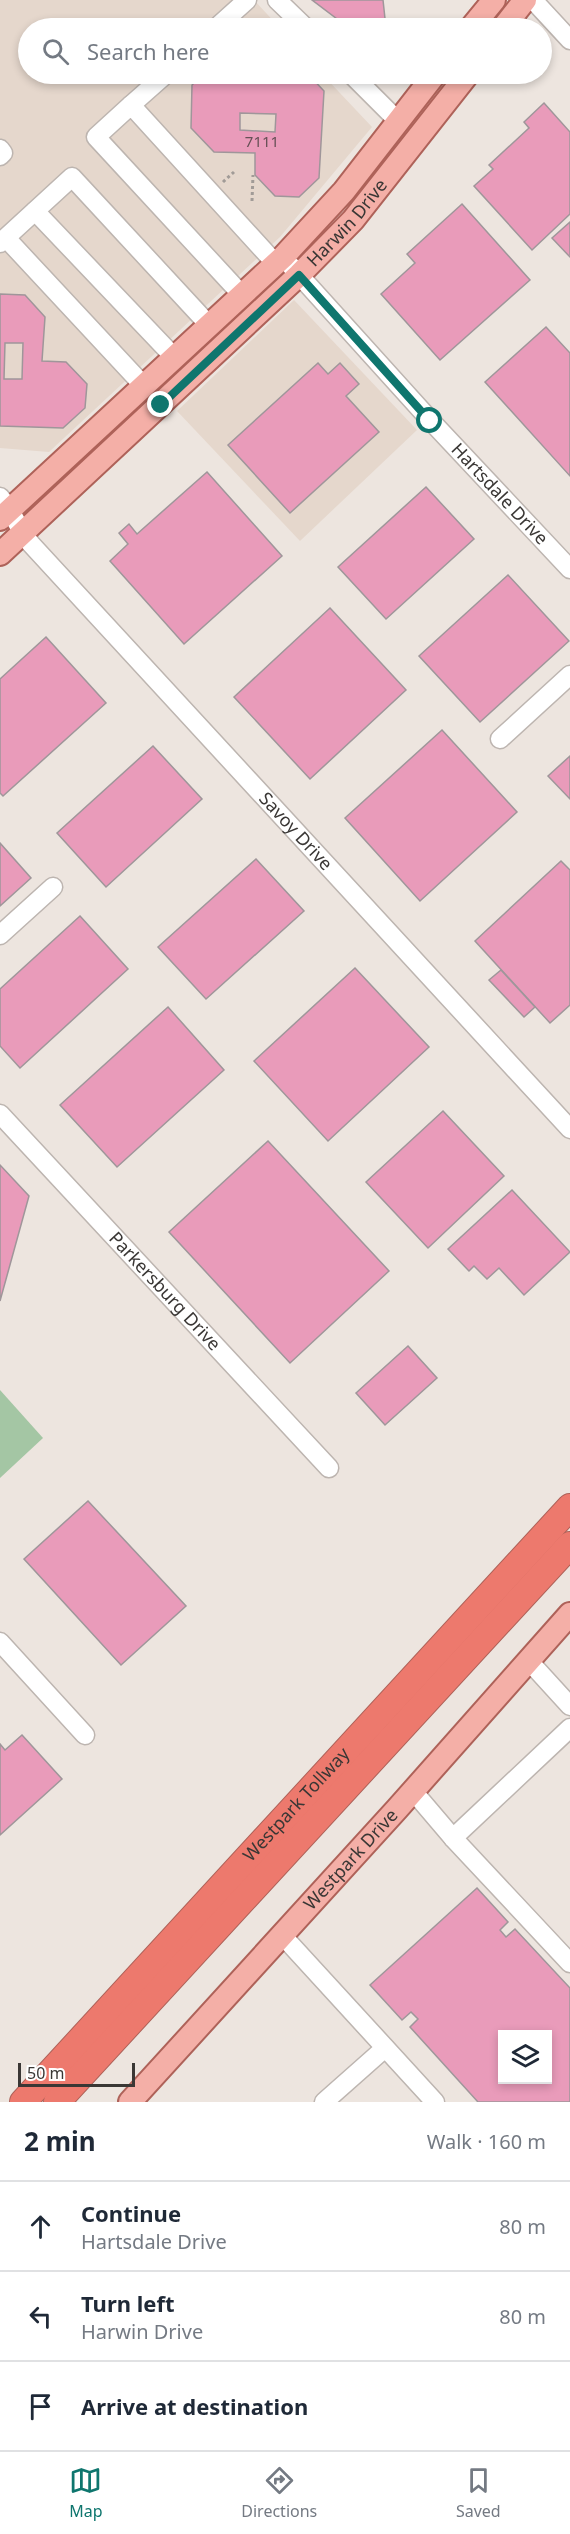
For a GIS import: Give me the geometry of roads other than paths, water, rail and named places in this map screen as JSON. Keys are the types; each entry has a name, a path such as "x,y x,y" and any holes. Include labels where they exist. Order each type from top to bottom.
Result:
{"highway":[{"name":"Westpark Tollway","path":"29,2095 570,1507"},
{"name":"Westpark Tollway","path":"57,2102 570,1545"}],"main road":[{"path":"479,18 494,0"},
{"path":"511,18 525,0"},
{"name":"Harwin Drive","path":"3,513 280,261 344,191 427,84"},
{"name":"Harwin Drive","path":"0,554 299,275 354,220 460,84"},
{"path":"143,385 161,405"},
{"name":"Westpark Drive","path":"130,2102 570,1614"}],"street":[{"path":"227,18 247,0"},
{"path":"277,0 296,18"},
{"path":"533,0 550,18"},
{"path":"552,21 570,40"},
{"path":"155,84 96,136 242,295"},
{"path":"361,84 398,121"},
{"name":"Hartsdale Drive","path":"131,105 280,261 299,275 430,421 570,569"},
{"path":"0,149 3,153 0,156"},
{"path":"143,385 3,241 72,177 209,325"},
{"path":"36,211 174,357"},
{"name":"Savoy Drive","path":"3,513 570,1129"},
{"path":"500,740 570,675"},
{"path":"0,935 53,887"},
{"name":"Parkersburg Drive","path":"0,1114 329,1468"},
{"path":"0,1642 85,1735"},
{"path":"528,1660 570,1706"},
{"path":"453,1838 570,1728"},
{"path":"412,1791 570,1963"},
{"path":"282,1935 435,2102"},
{"path":"324,2102 386,2048"}]}
